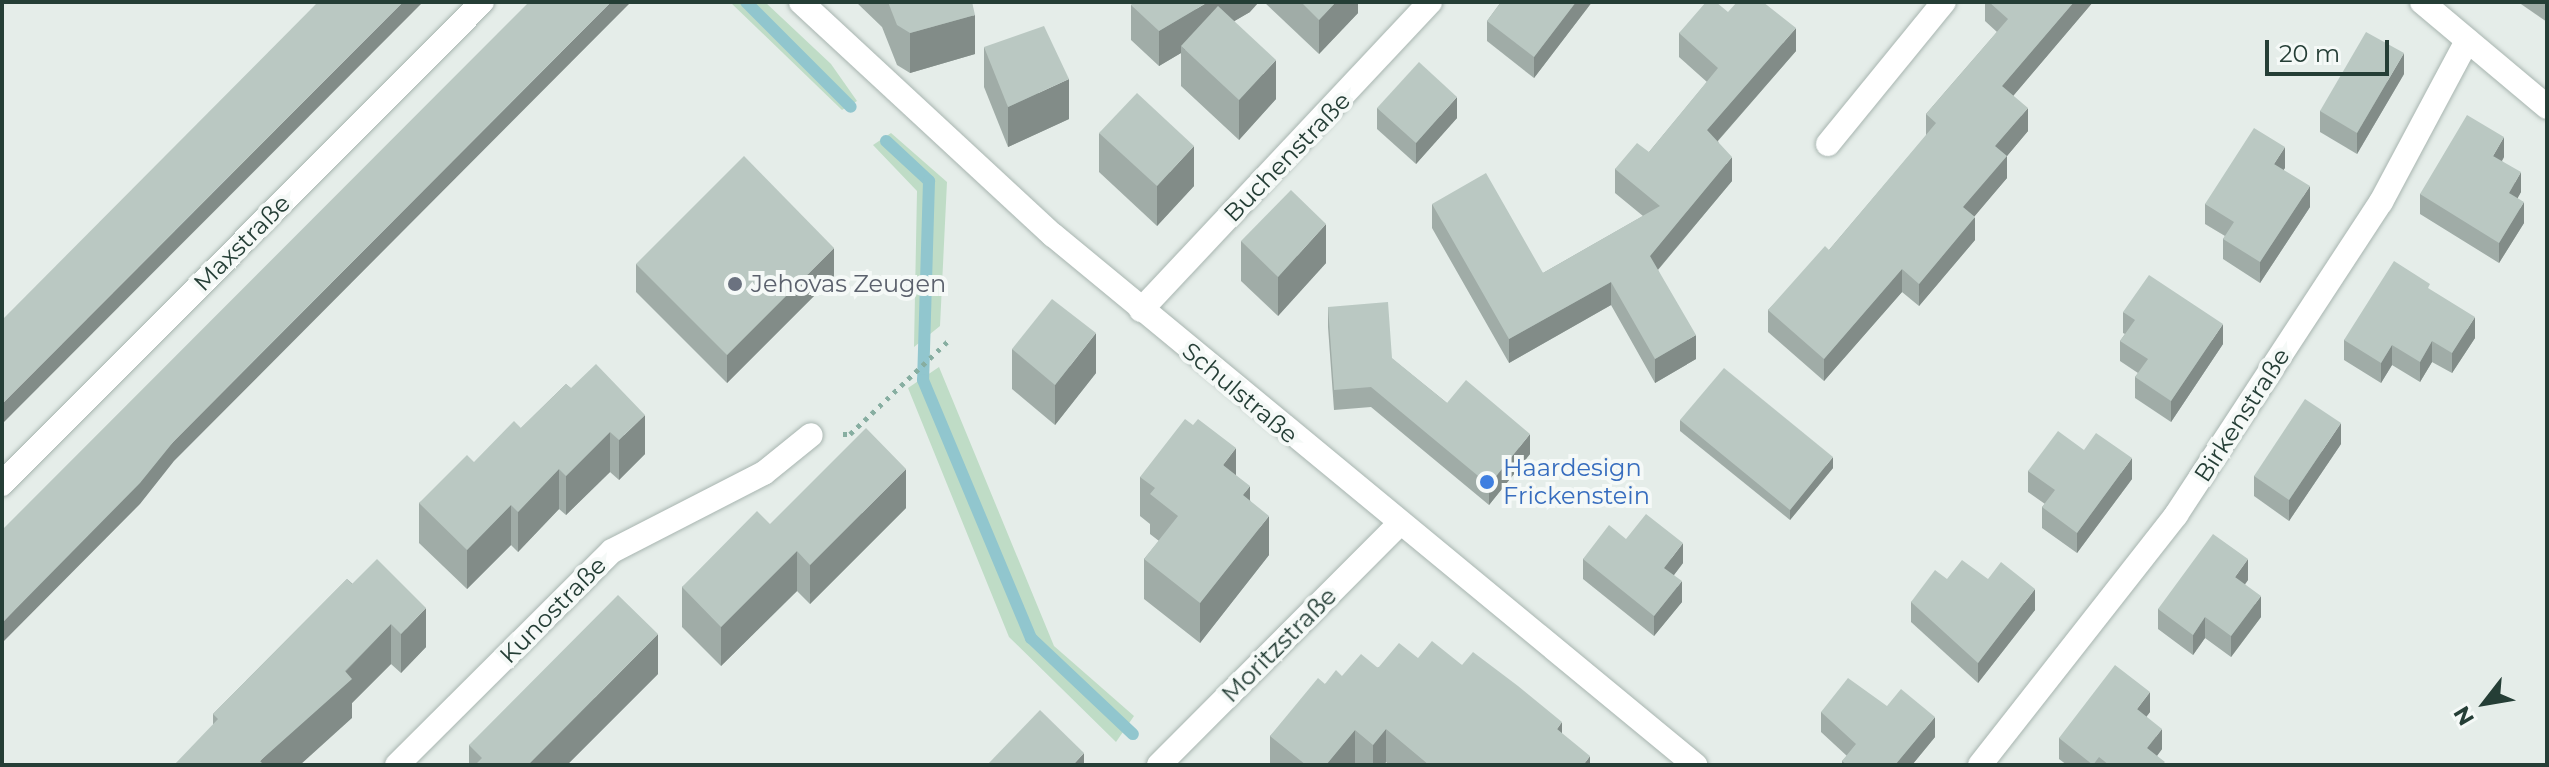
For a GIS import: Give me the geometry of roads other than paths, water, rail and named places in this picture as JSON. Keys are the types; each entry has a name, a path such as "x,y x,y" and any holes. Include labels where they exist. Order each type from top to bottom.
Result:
{"street":[{"name":"Maxstraße","path":"2,484 482,2"},
{"name":"Schulstraße","path":"801,2 1028,213 1141,310 1398,525 1695,765"},
{"name":"Buchenstraße","path":"1141,310 1430,2"},
{"path":"1828,144 1944,2"},
{"path":"2422,2 2547,107"},
{"name":"Birkenstraße","path":"1980,765 2176,515 2381,202 2467,41"},
{"name":"Kunostraße","path":"397,765 612,551 764,473 811,435"},
{"name":"Moritzstraße","path":"1159,765 1398,525"}],"waterway":[{"path":"746,2 851,107"},
{"path":"886,141 929,181 923,380 1031,638 1133,734"}],"place":[{"name":"Jehovas Zeugen","path":"735,284"},
{"name":"Haardesign Frickenstein","path":"1487,482"}]}
